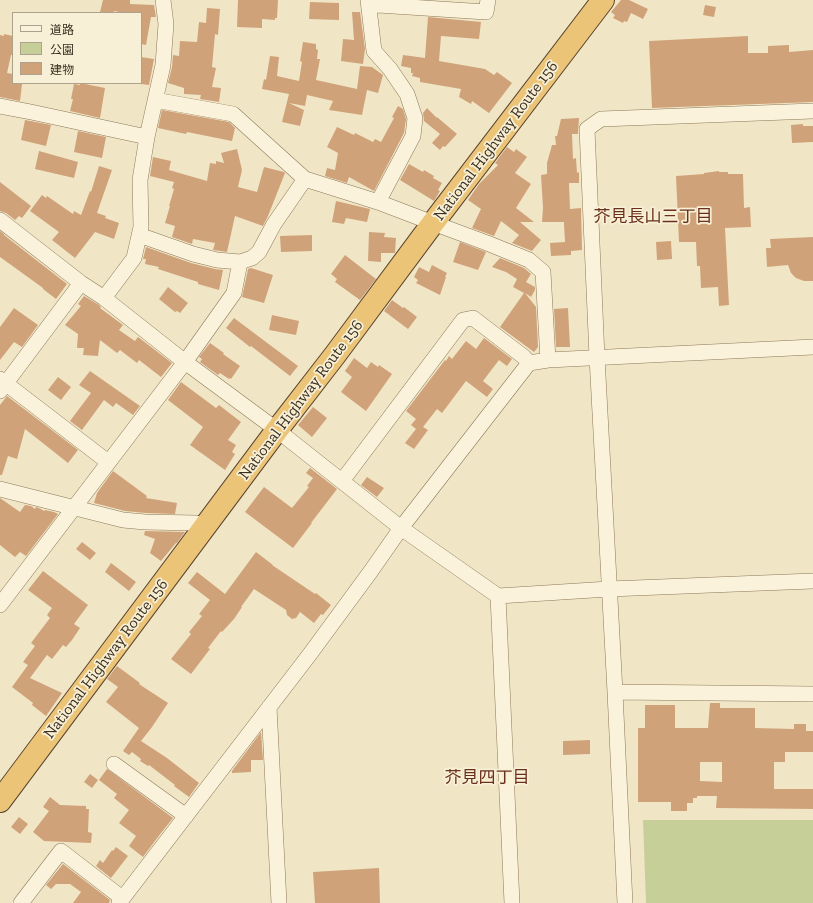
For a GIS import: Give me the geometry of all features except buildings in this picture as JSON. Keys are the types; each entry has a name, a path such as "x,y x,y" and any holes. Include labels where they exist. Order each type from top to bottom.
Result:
{"highway":[{"name":"National Highway Route 156","path":"2,795 603,0"}],"street":[{"path":"104,298 134,258 141,227 140,180 147,137 163,65 166,24 163,0"},
{"path":"378,202 413,136 415,118 407,94 390,68 374,51 368,3 378,5 486,12 488,0"},
{"path":"155,100 233,114 305,178 378,202 529,260 543,272 548,360"},
{"path":"0,106 147,137"},
{"path":"625,903 587,129 601,119 813,111"},
{"path":"139,235 193,254 216,260 240,262 252,258 259,252 274,224 305,178"},
{"path":"0,220 81,283 104,298 185,362 277,430 401,528 498,596 609,589 813,581"},
{"path":"0,605 185,362 234,293 240,262"},
{"path":"81,283 2,384 108,462"},
{"path":"342,481 463,320 473,318 524,357 529,363"},
{"path":"21,903 61,850 120,901 371,572 401,528 529,363 548,360 597,357 813,347"},
{"path":"0,489 123,520 196,523 205,526"},
{"path":"498,596 512,903"},
{"path":"615,692 813,694"},
{"path":"269,707 279,903"},
{"path":"114,764 186,816"}],"green space":[{"path":"643,820 813,820 813,903 646,903"}],"district":[{"name":"芥見長山三丁目","path":"653,217"},
{"name":"芥見四丁目","path":"487,778"}]}
